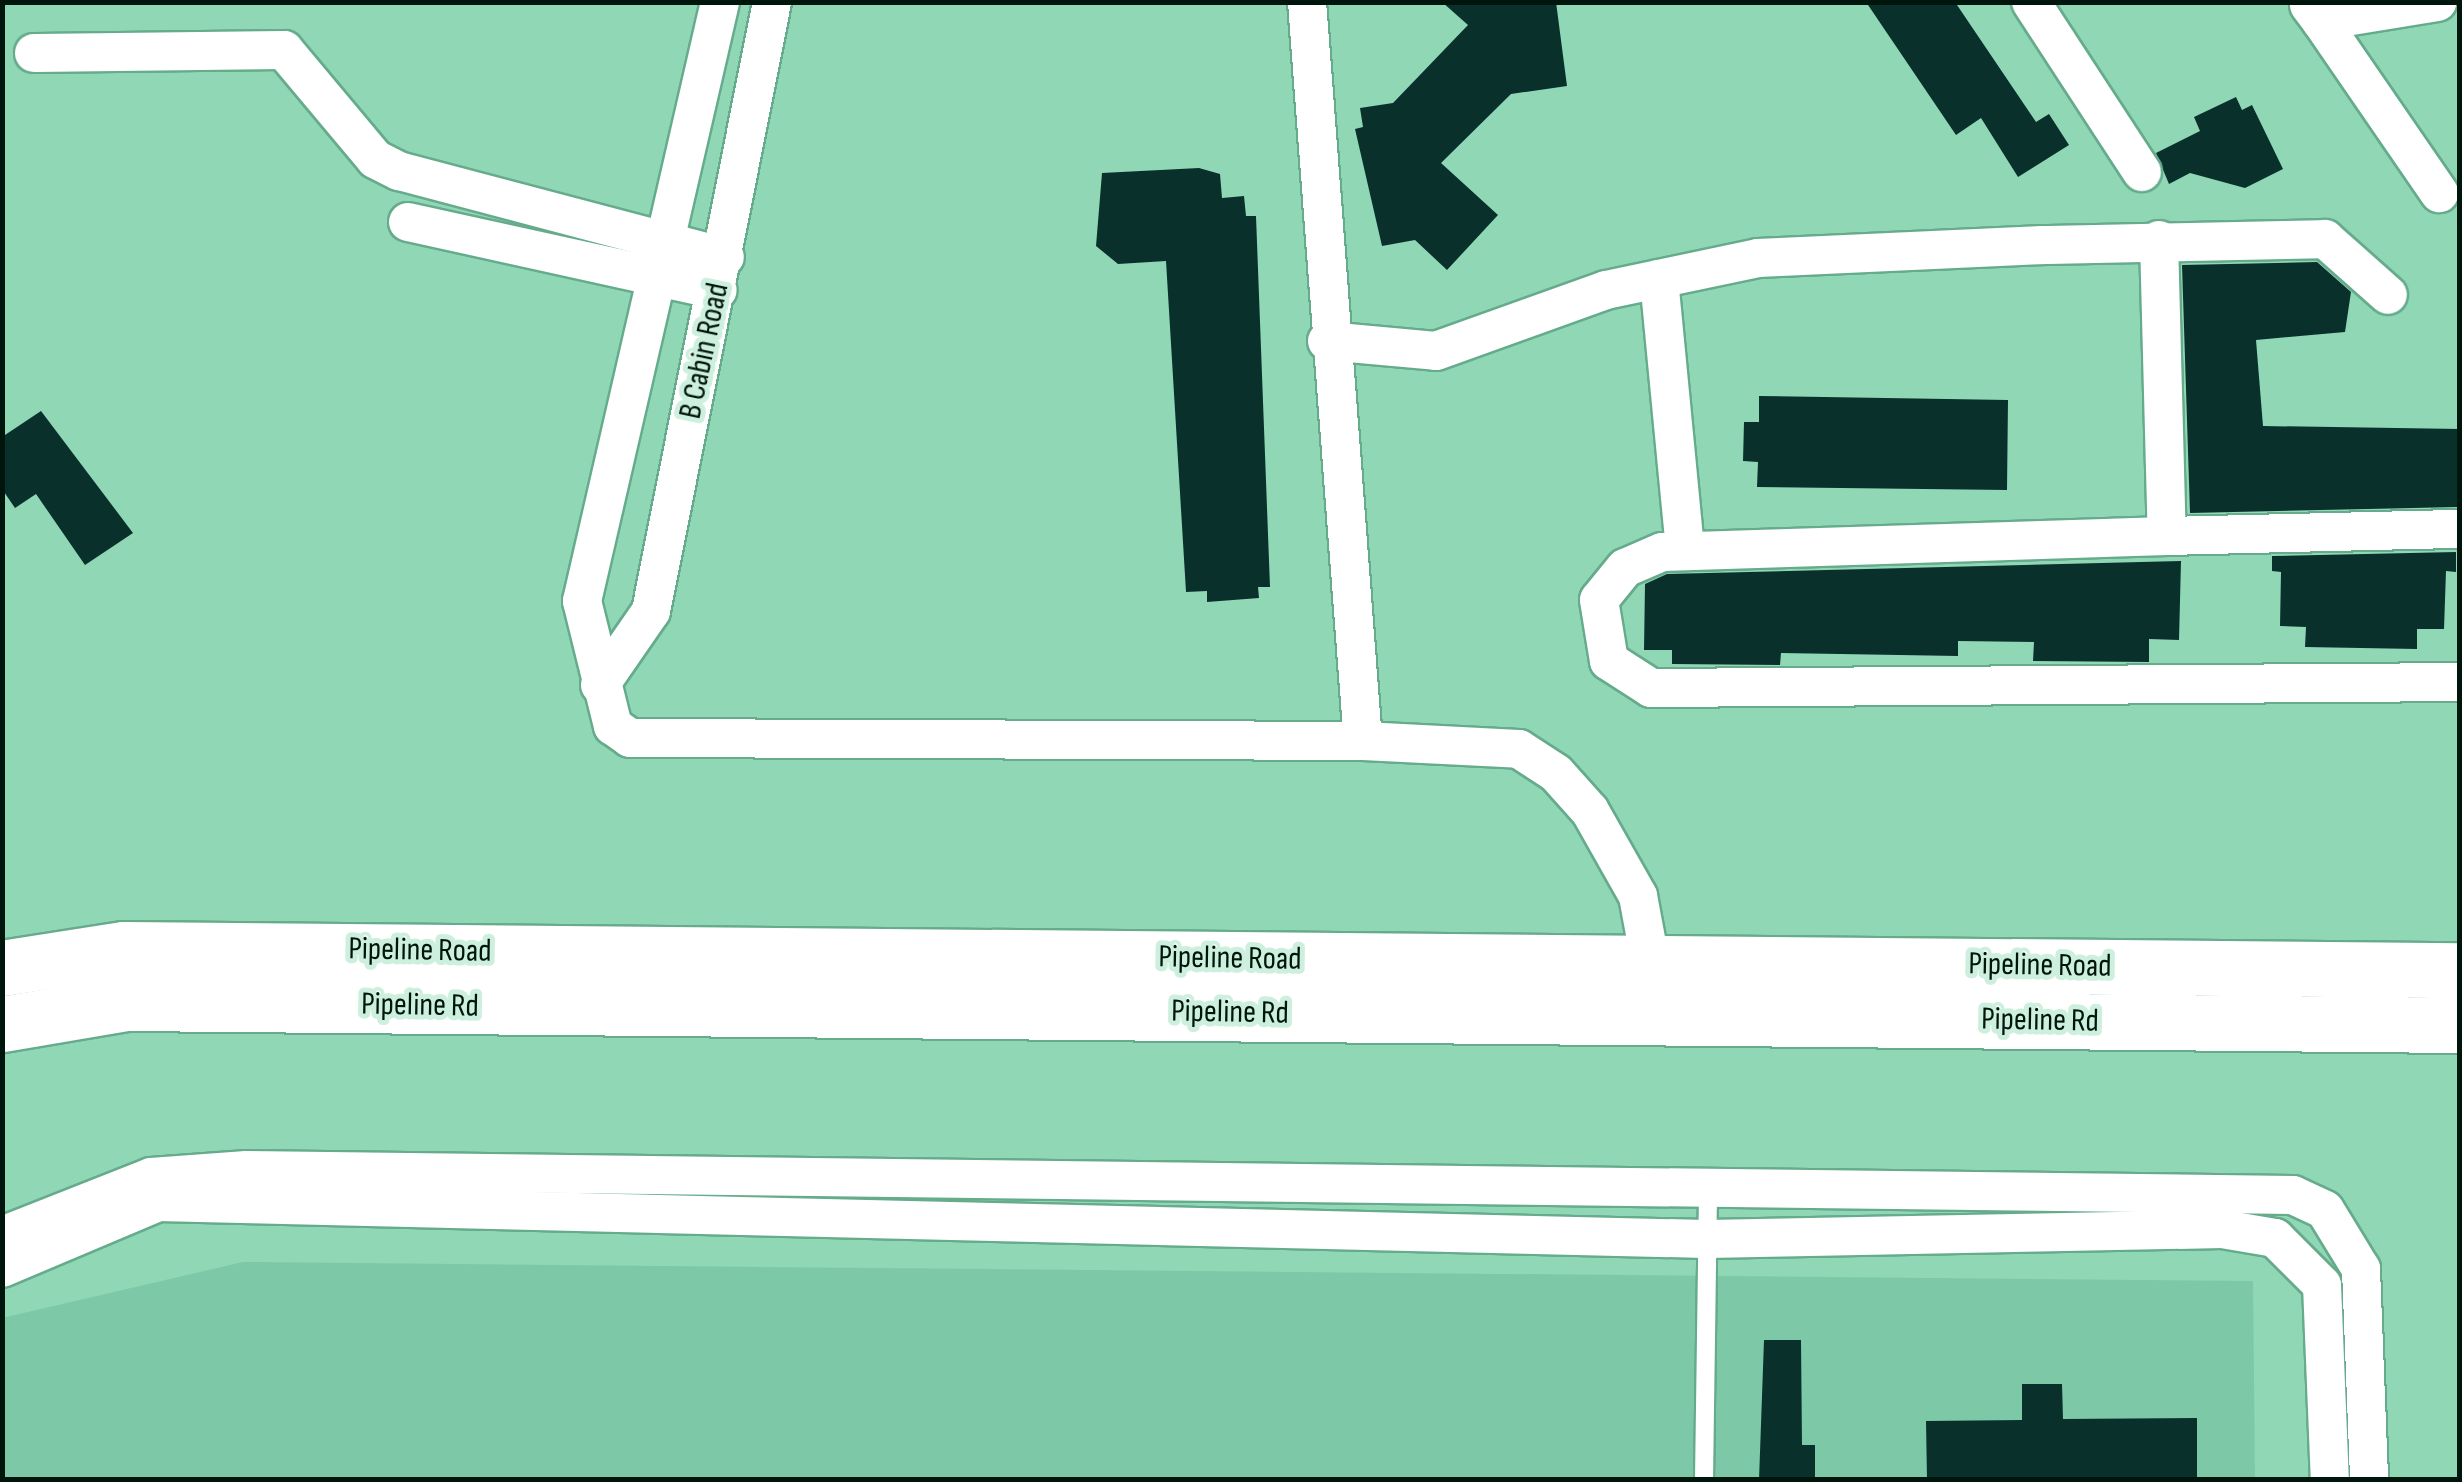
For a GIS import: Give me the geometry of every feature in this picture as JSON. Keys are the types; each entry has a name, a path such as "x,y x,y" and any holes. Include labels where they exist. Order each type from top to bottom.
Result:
{"main road":[{"name":"Pipeline Road","path":"2,968 124,948 2460,970"},
{"name":"Pipeline Rd","path":"2,1024 126,1003 2460,1024"}],"street":[{"path":"720,2 715,46 582,601 613,726 630,738 1363,741 1519,749 1556,773 1590,812 1638,896 1655,963 1656,1017"},
{"name":"B Cabin Road","path":"600,684 651,611 766,57 772,2"},
{"path":"1307,2 1327,342 1363,741"},
{"path":"2030,2 2142,172"},
{"path":"2437,2 2314,12 2439,193"},
{"path":"715,46 766,57"},
{"path":"34,53 284,50 375,159 663,258 722,274"},
{"path":"408,222 663,258"},
{"path":"1327,342 1436,350 1659,279 1758,258 2159,240 2325,240 2388,295"},
{"path":"2159,240 2167,536"},
{"path":"1659,279 1685,550"},
{"path":"2460,530 1685,550 1626,568 1599,600 1609,662 1651,688 2460,682"},
{"path":"2,1236 151,1178 247,1170 1708,1187 2052,1187 2293,1195 2325,1210 2347,1236 2370,1333 2369,1480"},
{"path":"2052,1187 2052,1233"},
{"path":"2,1268 158,1202 1708,1239 2222,1230 2275,1238 2306,1260 2322,1285 2330,1336 2330,1480"},
{"path":"2306,1260 2347,1236"}],"lane":[{"path":"1704,1480 1708,1187"}],"shaded area":[{"path":"243,1262 2253,1281 2255,1479 3,1479 2,1318"}],"building":[{"path":"1442,2 1556,2 1567,86 1511,94 1441,163 1498,215 1447,270 1415,240 1382,246 1355,129 1363,127 1360,108 1393,103 1468,25"},
{"path":"1866,2 1955,2 2036,122 2049,114 2069,145 2018,177 1981,118 1956,135"},
{"path":"2236,97 2242,110 2252,105 2283,169 2245,188 2190,173 2169,184 2156,153 2200,131 2194,117"},
{"path":"1199,168 1220,174 1222,198 1244,196 1246,216 1256,216 1270,587 1258,587 1259,598 1207,602 1207,591 1186,592 1166,261 1118,264 1096,246 1102,173"},
{"path":"2317,262 2351,292 2345,332 2256,340 2263,426 2460,429 2457,507 2190,513 2182,265"},
{"path":"1759,396 2008,400 2007,490 1757,487 1758,462 1743,461 1744,422 1759,422"},
{"path":"41,411 133,533 85,565 36,494 15,508 2,489 2,437"},
{"path":"2456,552 2456,572 2446,571 2444,629 2417,629 2417,649 2305,647 2306,627 2280,626 2281,572 2272,571 2272,556"},
{"path":"2181,561 2179,640 2149,639 2149,662 2033,661 2034,642 1958,641 1958,656 1781,653 1780,665 1672,664 1672,650 1644,650 1645,584 1667,574"},
{"path":"1764,1340 1801,1340 1802,1445 1815,1445 1815,1480 1759,1480"},
{"path":"2022,1384 2062,1384 2063,1419 2197,1418 2197,1480 1927,1480 1926,1421 2022,1420"}]}
